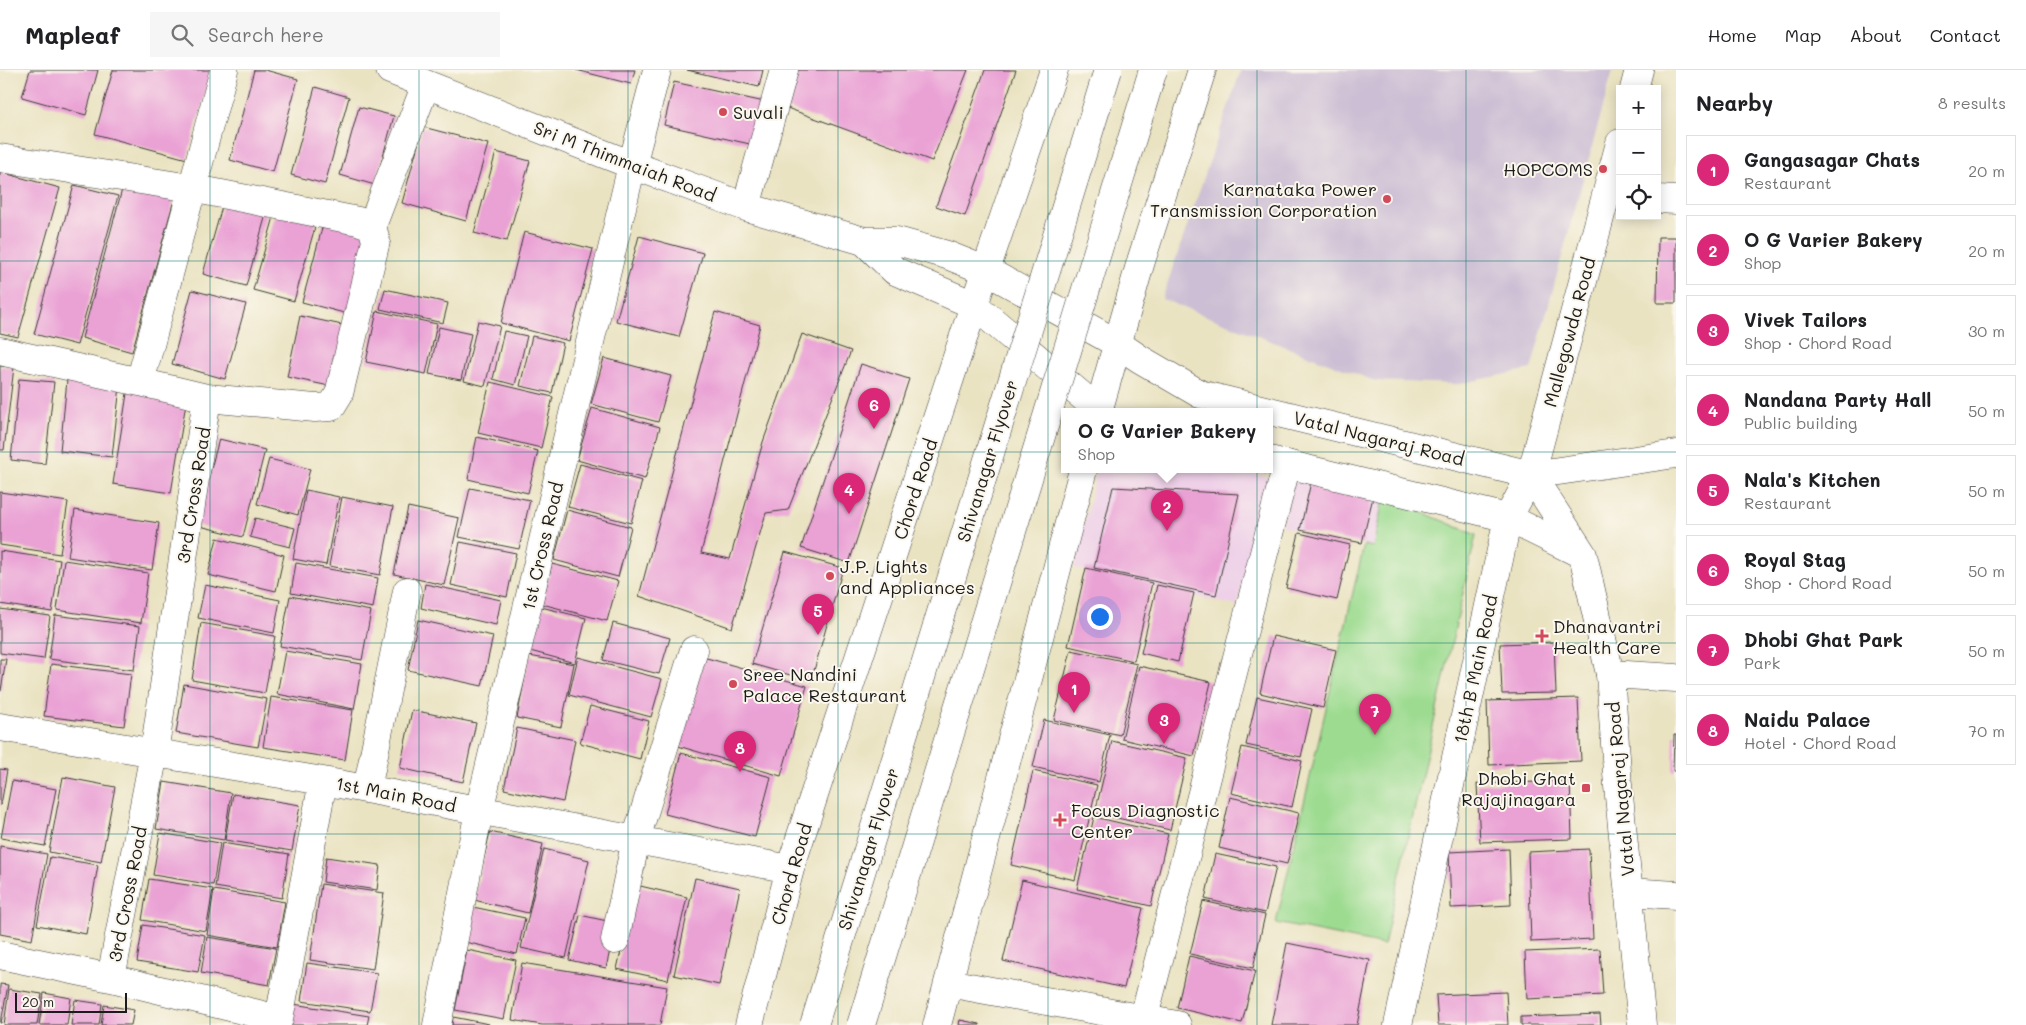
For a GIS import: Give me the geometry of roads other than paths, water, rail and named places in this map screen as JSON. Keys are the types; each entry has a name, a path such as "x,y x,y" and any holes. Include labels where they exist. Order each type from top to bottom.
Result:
{"street":[{"path":"140,382 224,70"},
{"name":"Sri M Thimmaiah Road","path":"390,70 632,165 746,207 864,241 897,241 947,255 987,271"},
{"name":"1st Cross Road","path":"437,1025 479,810 632,165 657,70"},
{"path":"746,207 784,70"},
{"name":"Chord Road","path":"749,1025 790,869 974,305 1054,70"},
{"name":"Shivanagar Flyover","path":"814,1025 1108,70"},
{"path":"861,1025 1153,70"},
{"path":"1100,408 1202,70"},
{"path":"1635,85 1638,70"},
{"path":"0,351 207,398 315,408 331,407 339,394 376,241 372,226 426,84"},
{"path":"0,158 191,188 358,221 372,226"},
{"name":"Mallegowda Road","path":"1508,518 1531,475 1613,196 1616,173"},
{"path":"1661,199 1676,200"},
{"name":"Sri M Thimmaiah Road","path":"864,241 895,271 974,305"},
{"name":"Vatal Nagaraj Road","path":"987,271 1118,344 1200,394 1257,408"},
{"path":"974,305 1094,408"},
{"name":"3rd Cross Road","path":"111,978 154,753 207,398"},
{"name":"Vatal Nagaraj Road","path":"1273,412 1531,475 1583,555 1610,674 1618,786 1642,1025"},
{"path":"1531,475 1676,454"},
{"path":"1142,1022 1278,462 1508,518 1583,555"},
{"path":"937,1025 1082,473"},
{"name":"18th B Main Road","path":"1398,1025 1508,518"},
{"path":"367,789 407,591"},
{"path":"615,940 636,839 694,650"},
{"path":"1610,674 1676,678"},
{"name":"1st Main Road","path":"0,727 323,780 790,869"},
{"path":"0,955 111,978 279,1019 323,780"},
{"path":"1629,892 1676,896"},
{"path":"948,983 1142,1022 1177,1025"}],"place":[{"name":"Suvali","path":"723,112"},
{"name":"HOPCOMS","path":"1603,169"},
{"name":"Karnataka Power Transmission Corporation","path":"1387,199"},
{"name":"Royal Stag","path":"874,429"},
{"name":"Nandana Party Hall","path":"849,514"},
{"name":"O G Varier Bakery","path":"1167,531"},
{"name":"J.P. Lights and Appliances","path":"830,576"},
{"name":"Nala's Kitchen","path":"818,635"},
{"name":"Dhanavantri Health Care","path":"1542,636"},
{"name":"Sree Nandini Palace Restaurant","path":"733,684"},
{"name":"Gangasagar Chats","path":"1074,713"},
{"name":"Dhobi Ghat Park","path":"1375,735"},
{"name":"Vivek Tailors","path":"1164,744"},
{"name":"Naidu Palace","path":"740,772"},
{"name":"Dhobi Ghat Rajajinagara","path":"1586,788"},
{"name":"Focus Diagnostic Center","path":"1060,820"}]}
